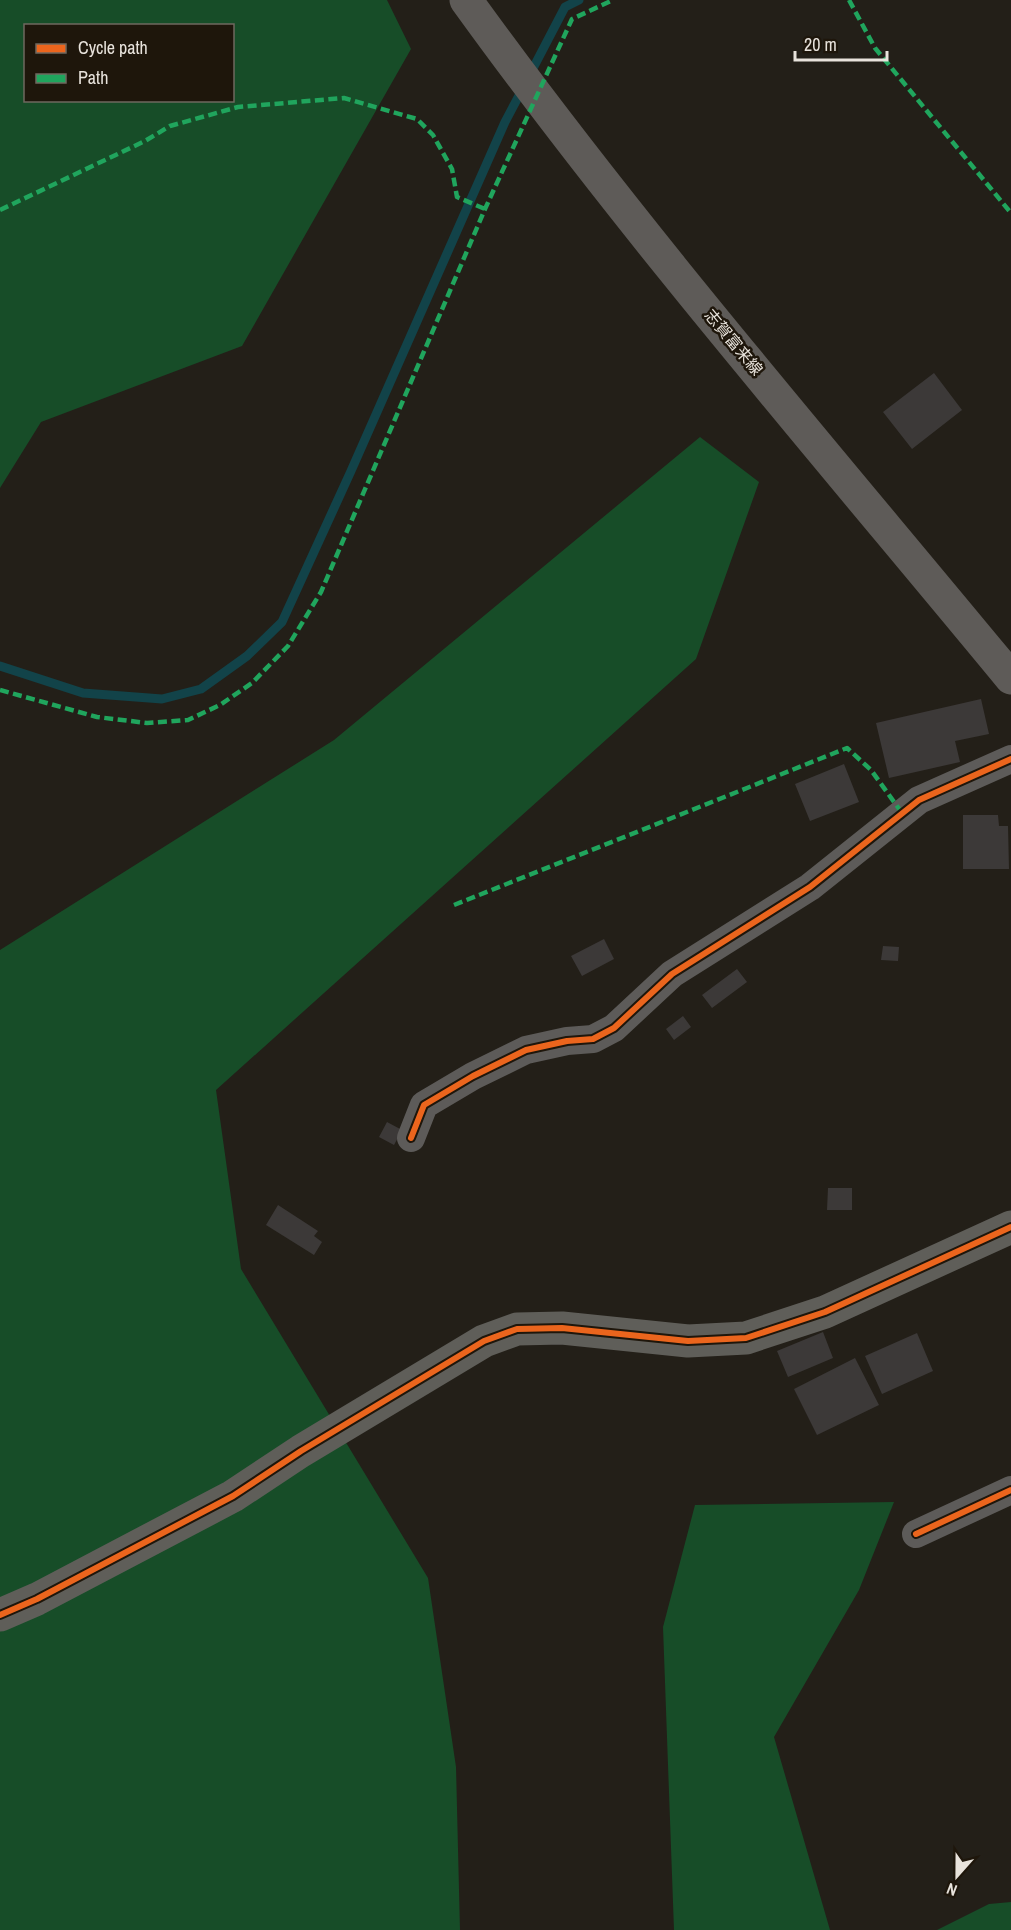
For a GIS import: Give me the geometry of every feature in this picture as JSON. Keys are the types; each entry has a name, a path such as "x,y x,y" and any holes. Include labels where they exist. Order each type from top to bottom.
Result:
{"main road":[{"name":"志賀富来線","path":"466,0 546,109 698,299 1011,678"}],"street":[{"path":"411,1138 424,1105 473,1076 526,1050 567,1041 593,1039 614,1028 672,974 810,887 919,800 1011,759"},
{"path":"0,1615 37,1599 233,1496 301,1451 484,1341 517,1329 561,1328 688,1341 746,1338 825,1312 1011,1227"},
{"path":"916,1534 1011,1490"}],"green space":[{"path":"0,0 387,0 411,49 242,346 41,422 0,488"},
{"path":"700,437 759,482 696,659 216,1090 241,1269 428,1578 456,1767 460,1930 0,1930 0,950 334,740"},
{"path":"894,1502 859,1590 774,1737 830,1930 674,1930 663,1627 695,1505"},
{"path":"1011,1902 1011,1930 937,1930 989,1904"}],"building":[{"path":"934,373 962,410 912,449 883,412"},
{"path":"981,699 989,734 955,741 960,762 889,778 876,723"},
{"path":"844,764 859,802 810,821 795,784"},
{"path":"963,815 998,815 999,826 1008,826 1009,869 963,869"},
{"path":"604,939 614,959 582,976 571,956"},
{"path":"883,946 899,947 898,961 881,960"},
{"path":"737,969 747,982 712,1008 702,995"},
{"path":"683,1016 691,1027 674,1040 666,1029"},
{"path":"387,1122 402,1130 394,1145 379,1137"},
{"path":"828,1188 852,1188 852,1210 827,1210"},
{"path":"278,1205 318,1231 314,1236 322,1242 314,1255 266,1225"},
{"path":"823,1332 833,1358 788,1377 777,1351"},
{"path":"917,1333 933,1371 882,1394 865,1356"},
{"path":"855,1358 879,1405 817,1435 794,1389"}],"waterway":[{"path":"529,76 565,7 579,0"},
{"path":"0,666 83,693 162,699 201,689 247,656 282,622 505,122 523,88"}],"marked path":[{"path":"0,690 97,717 147,723 188,720 220,705 252,683 288,646 321,592 485,209 572,19 613,0"},
{"path":"849,0 875,48 1011,213"},
{"path":"0,210 145,141 170,126 238,107 344,98 417,119 433,135 452,169 457,197 485,209"},
{"path":"454,905 847,748 871,770 902,813"}],"cycle path":[{"path":"411,1138 424,1105 473,1076 526,1050 567,1041 593,1039 614,1028 672,974 810,887 919,800 1011,759"},
{"path":"0,1615 37,1599 233,1496 301,1451 484,1341 517,1329 562,1328 688,1341 746,1338 825,1312 1011,1227"},
{"path":"916,1534 1011,1490"}]}
